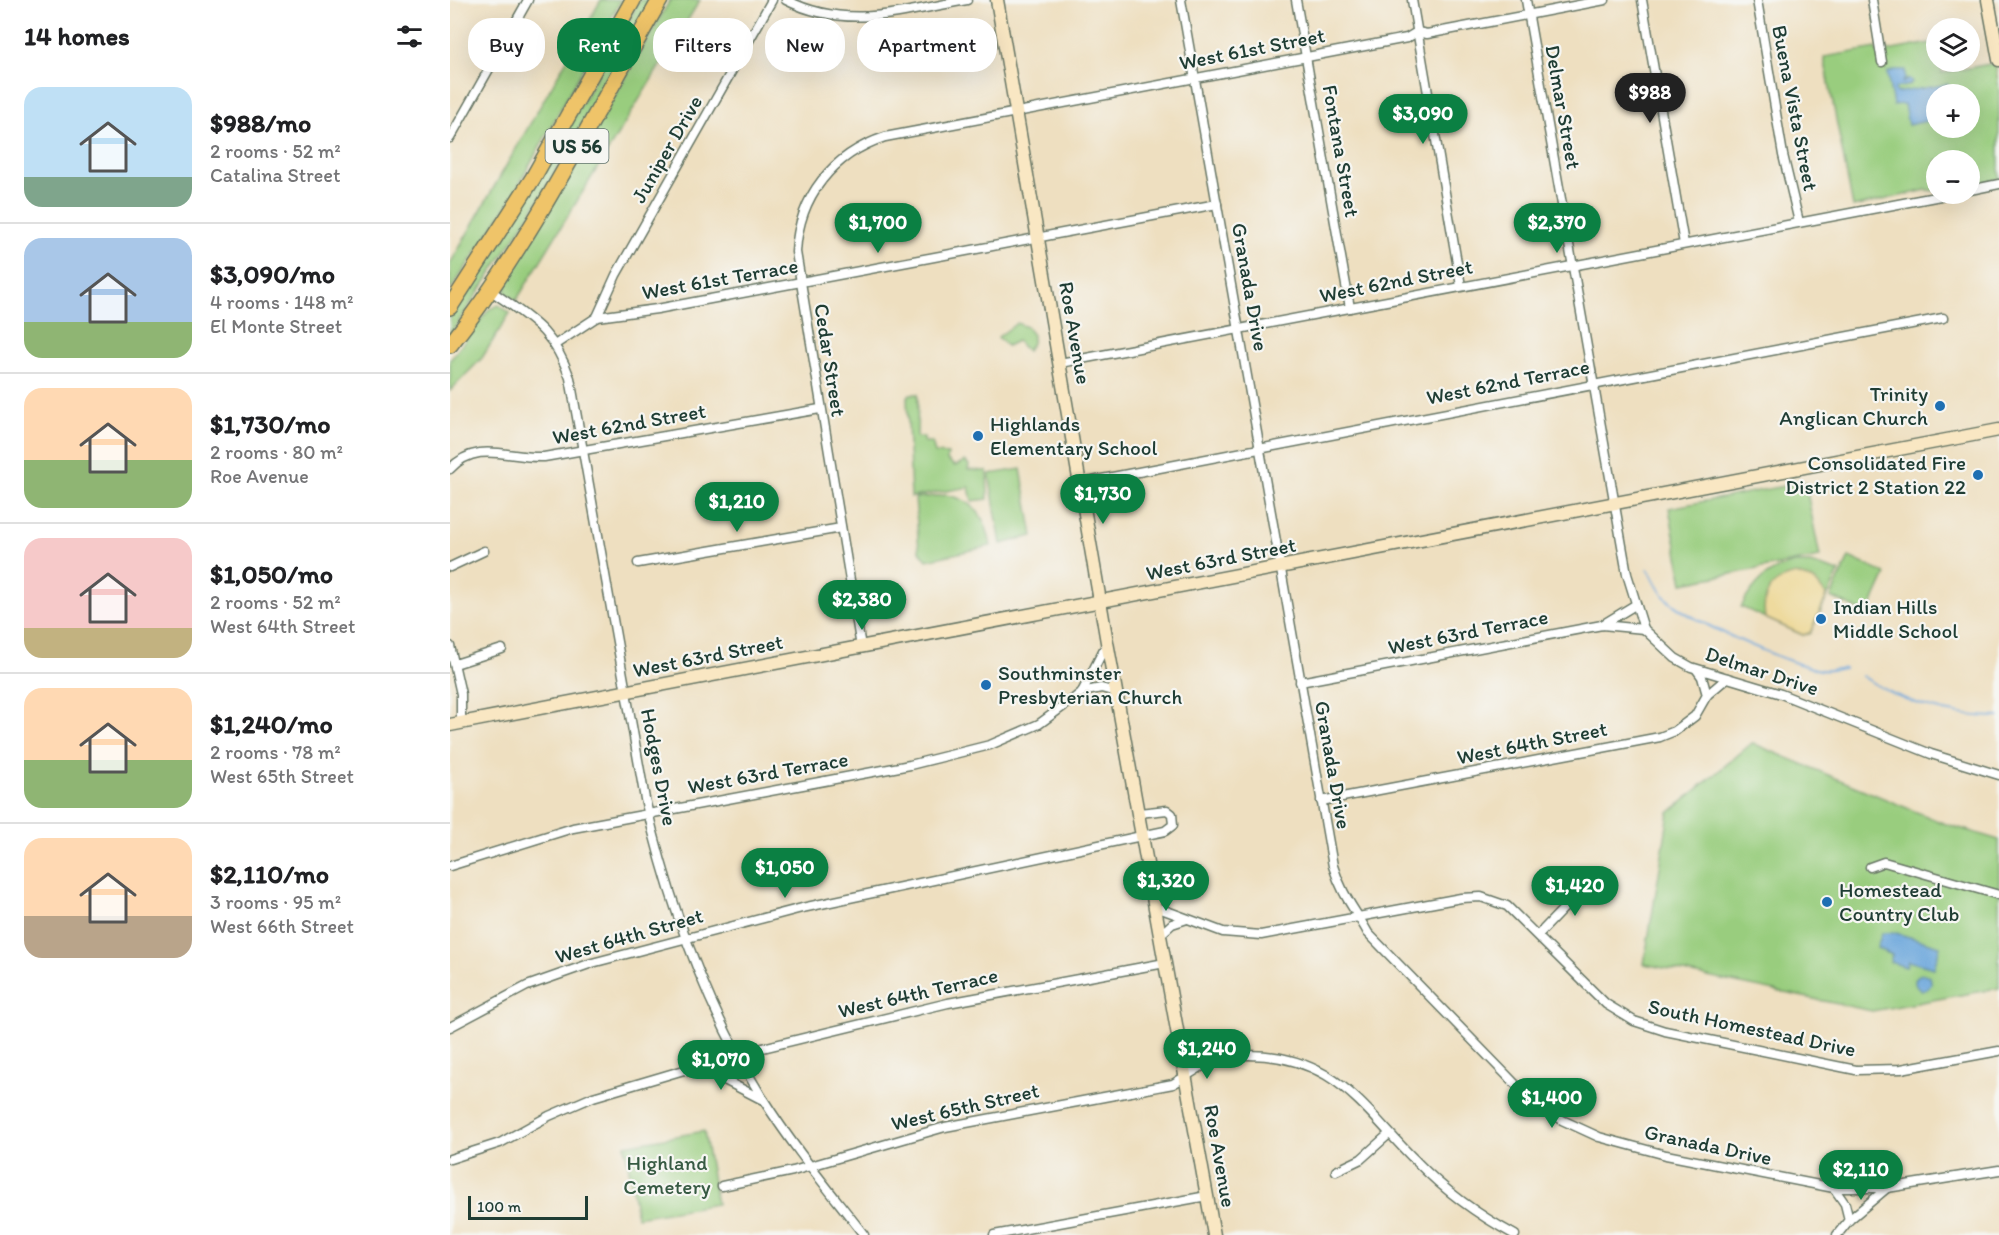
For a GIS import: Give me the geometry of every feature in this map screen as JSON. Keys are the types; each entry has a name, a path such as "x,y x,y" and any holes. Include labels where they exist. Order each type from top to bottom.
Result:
{"highway":[{"name":"US 56","path":"450,307 533,178 633,0"},
{"name":"US 56","path":"450,345 490,290 547,200 660,0"}],"main road":[{"name":"Roe Avenue","path":"997,0 1107,642 1214,1235"},
{"path":"1988,0 1999,58"},
{"name":"West 63rd Street","path":"456,724 1999,430"}],"street":[{"path":"450,138 528,0"},
{"name":"Juniper Drive","path":"597,317 616,275 772,0"},
{"path":"786,0 819,14 850,18 967,0"},
{"name":"Granada Drive","path":"1181,0 1333,866 1346,901 1368,933 1507,1077 1541,1106 1562,1120 1620,1144 1834,1188 1887,1188 1999,1170"},
{"name":"Fontana Street","path":"1296,0 1350,308"},
{"path":"1412,0 1461,286"},
{"name":"Delmar Street","path":"1527,0 1614,504"},
{"name":"West 61st Street","path":"905,134 1407,38 1417,32 1427,34 1605,0"},
{"path":"1642,0 1684,244"},
{"name":"Buena Vista Street","path":"1757,0 1783,155 1792,181 1799,222"},
{"path":"1872,0 1882,62"},
{"name":"Cedar Street","path":"861,647 799,283 796,240 801,218 815,188 837,163 875,140 905,134"},
{"path":"1980,188 1999,184"},
{"name":"West 62nd Street","path":"1060,363 1926,199"},
{"name":"West 61st Terrace","path":"556,344 597,317 616,316 799,283 1216,204"},
{"name":"Hodges Drive","path":"490,290 540,327 556,344 570,378 648,812 659,858 685,938 738,1054 765,1102 864,1235"},
{"name":"West 62nd Terrace","path":"1081,483 1943,318"},
{"name":"West 62nd Street","path":"450,469 473,452 487,451 527,458 582,451 820,409"},
{"name":"Delmar Drive","path":"1614,504 1635,605 1644,629 1676,658 1697,669 1802,701 1931,754 1999,775"},
{"path":"638,563 841,528"},
{"path":"450,567 484,551"},
{"path":"1602,625 1635,605"},
{"name":"West 63rd Terrace","path":"1300,682 1602,625 1644,629"},
{"name":"West 63rd Terrace","path":"450,866 558,832 648,812 910,765 990,745 1039,724 1082,692 1107,642"},
{"path":"450,646 461,694 456,724"},
{"path":"455,664 502,649"},
{"path":"1697,669 1702,676 1707,695"},
{"name":"West 64th Street","path":"1321,801 1660,737 1675,731 1695,716 1707,695 1727,678"},
{"path":"1082,692 1101,688 1116,692"},
{"path":"1139,813 1163,809 1170,812 1173,818 1171,828 1143,836"},
{"name":"West 64th Street","path":"450,1027 504,997 557,974 685,938 867,893 1034,861 1143,836"},
{"path":"1870,867 1884,862 1999,895"},
{"path":"1538,935 1591,880"},
{"name":"South Homestead Drive","path":"1156,907 1243,935 1274,933 1461,898 1481,897 1507,906 1606,1004 1634,1021 1665,1031 1856,1070 1901,1069 1999,1051"},
{"path":"1161,934 1173,923 1188,919"},
{"name":"West 64th Terrace","path":"450,1159 500,1143 549,1116 593,1097 738,1054 948,1003 1165,963"},
{"name":"West 65th Street","path":"1181,1049 1212,1060 1265,1055 1304,1064 1345,1089 1389,1134 1462,1202 1510,1234"},
{"name":"West 65th Street","path":"722,1186 811,1166 945,1127 1173,1084 1212,1060"},
{"name":"West 64th Terrace","path":"681,1071 711,1073 746,1089 765,1102"},
{"path":"1335,1171 1361,1159 1389,1134"},
{"path":"1834,1188 1845,1204 1849,1220"},
{"path":"1837,1235 1849,1220 1887,1188"},
{"path":"994,1235 1207,1196"}],"green space":[{"path":"601,0 621,0 611,18 591,18"},
{"path":"640,0 652,0 641,19 630,18"},
{"path":"670,0 700,0 689,18 660,18"},
{"path":"653,29 653,72 656,72 516,301 505,293 507,282 628,72 641,72 641,50"},
{"path":"1926,44 1926,72 1980,72 1980,66 1995,63 1999,88 1999,179 1980,183 1980,150 1926,150 1926,190 1853,207 1824,57 1876,48 1877,53"},
{"path":"560,72 581,72 508,204 450,291 450,264"},
{"path":"599,72 611,72 531,213 450,335 450,317 521,210"},
{"path":"499,305 510,313 482,358 450,391 450,360 489,309"},
{"path":"1017,323 1027,327 1033,335 1032,343 1027,351 1017,341 1007,346 998,337"},
{"path":"910,394 918,394 917,437 924,437 924,442 932,442 935,453 948,454 947,460 955,466 965,461 969,465 968,470 987,471 988,499 972,501 969,487 911,497 907,398"},
{"path":"1021,469 1033,536 1001,544 989,474"},
{"path":"1805,482 1820,557 1683,583 1669,508"},
{"path":"946,495 965,501 978,512 986,527 991,546 927,560 919,550 915,498"},
{"path":"1849,557 1886,574 1868,614 1831,597"},
{"path":"1795,563 1810,563 1839,572 1810,633 1803,635 1741,607 1751,591 1769,573"},
{"name":"Homestead Country Club","path":"1752,743 1943,823 1999,840 1999,988 1872,1011 1644,964 1669,813"},
{"name":"Highland Cemetery","path":"704,1131 717,1204 637,1217 625,1145"}],"sand":[{"path":"1796,574 1815,581 1827,596 1810,633 1803,635 1765,618 1765,602 1770,589 1780,580"}],"water":[{"path":"1894,70 1905,70 1905,79 1902,83 1909,79 1912,82 1910,85 1895,88 1896,93 1926,88 1926,121 1908,125 1904,104 1893,105 1887,73"},
{"path":"1882,933 1896,933 1940,946 1934,968 1908,961 1906,967 1890,962 1892,955 1877,948"},
{"path":"1923,974 1929,976 1931,982 1929,988 1923,990 1917,988 1915,982 1917,976"}],"waterway":[{"path":"1648,569 1665,597 1693,617 1787,660 1824,670 1844,668"},
{"path":"1862,676 1893,694 1927,707 1963,714 1999,717"}],"place":[{"name":"Trinity Anglican Church","path":"1940,406"},
{"name":"Highlands Elementary School","path":"978,436"},
{"name":"Consolidated Fire District 2 Station 22","path":"1978,475"},
{"name":"Indian Hills Middle School","path":"1821,619"},
{"name":"Southminster Presbyterian Church","path":"986,685"},
{"name":"Homestead Country Club","path":"1827,902"}]}
